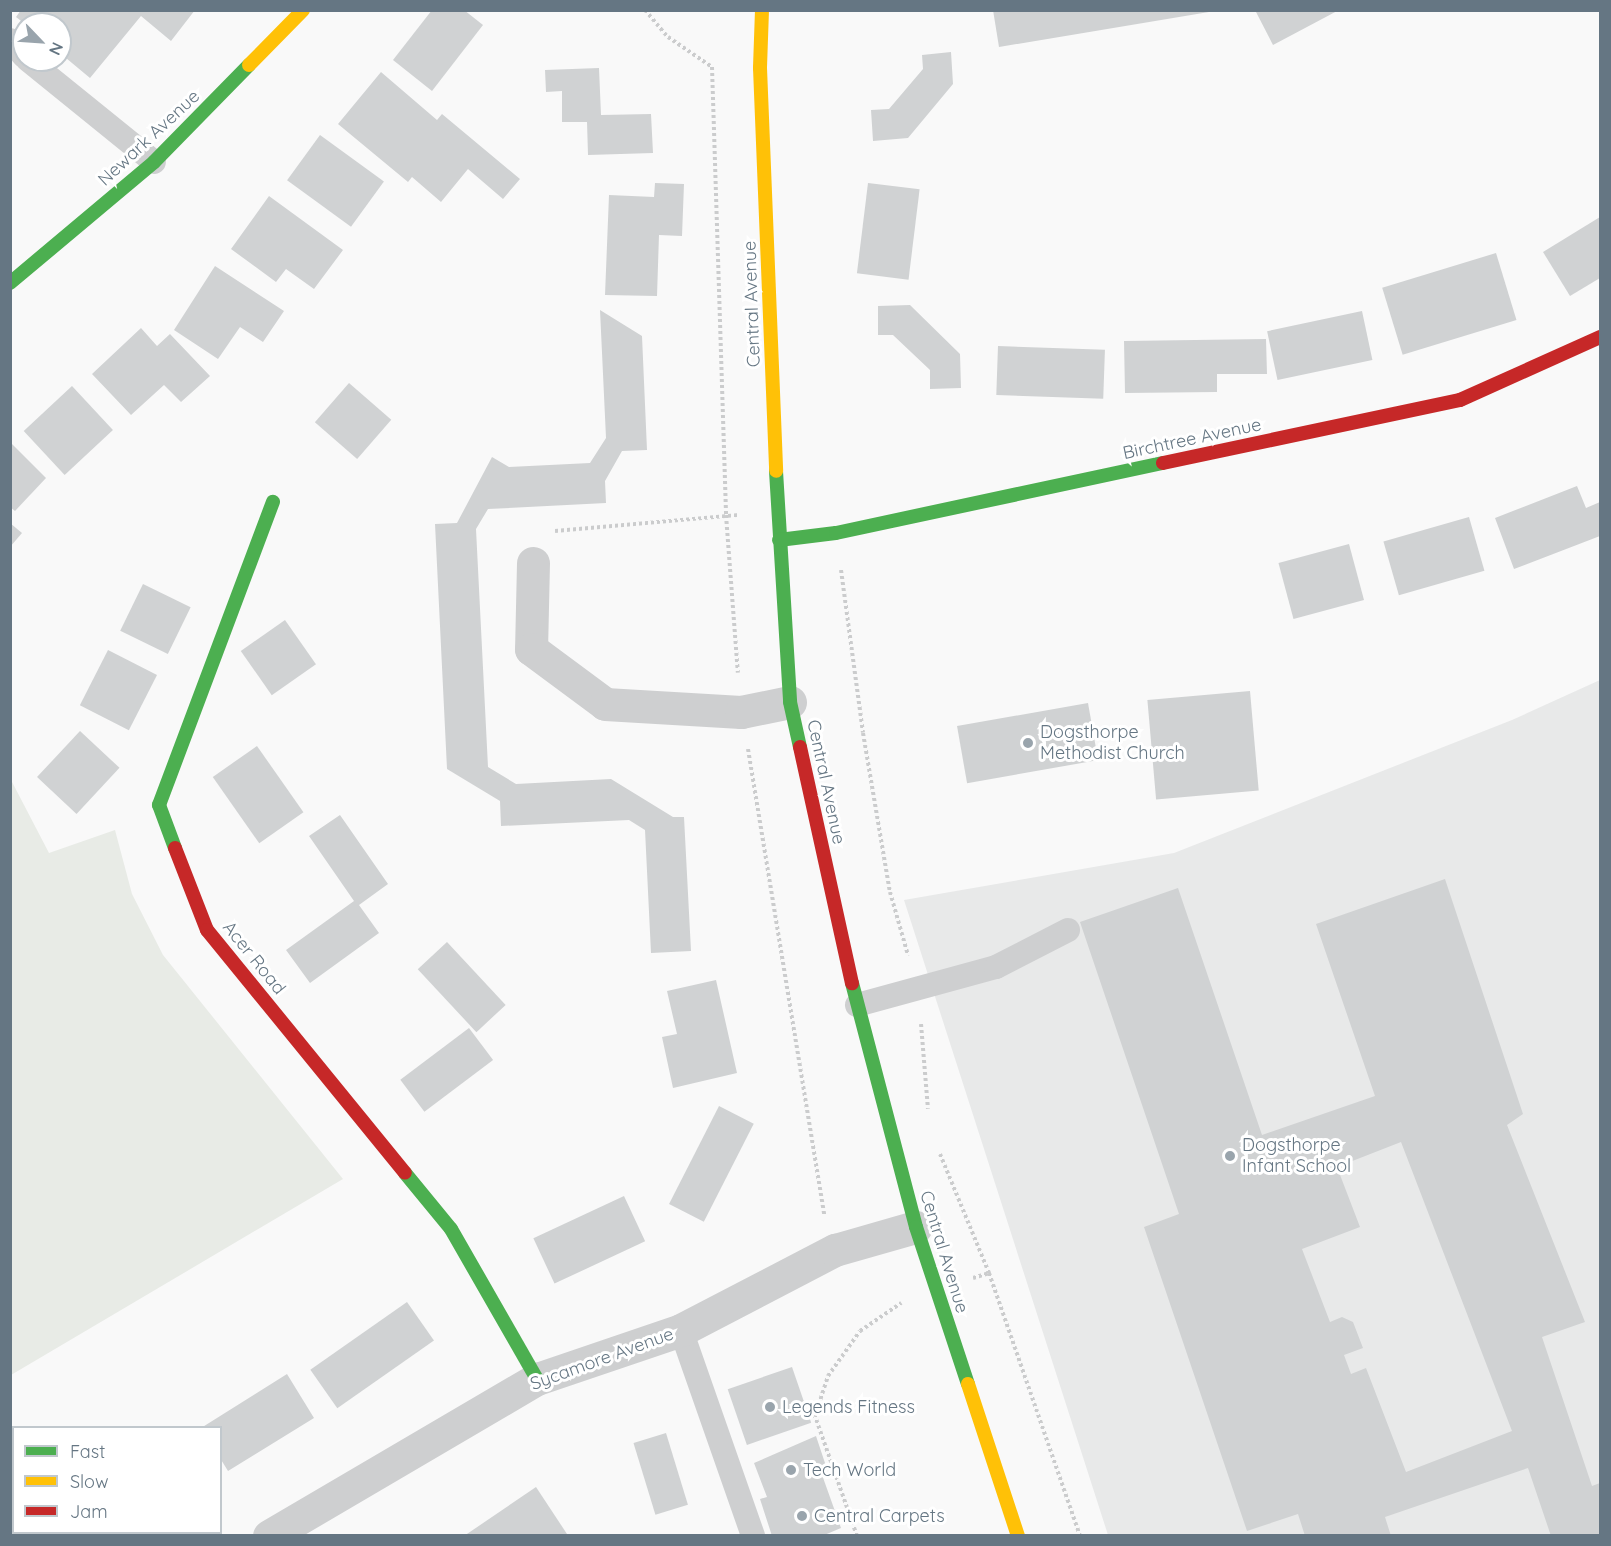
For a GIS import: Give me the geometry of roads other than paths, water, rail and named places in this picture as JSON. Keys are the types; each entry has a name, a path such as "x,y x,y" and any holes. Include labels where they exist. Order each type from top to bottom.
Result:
{"street":[{"name":"Newark Avenue","path":"10,283 154,162 303,10"},
{"name":"Central Avenue","path":"762,10 760,68 779,540 790,702 856,1005 916,1227 1018,1536"},
{"name":"Birchtree Avenue","path":"779,540 836,533 1460,400 1600,337"},
{"name":"Acer Road","path":"273,502 159,805 207,930 451,1229 537,1379"},
{"path":"534,563 531,649 605,704 741,712 790,702"},
{"name":"Sycamore Avenue","path":"269,1536 537,1379 681,1330 835,1250 916,1227"}],"lane":[{"path":"43,72 154,162"},
{"path":"856,1005 996,968 1068,930"},
{"path":"681,1330 753,1536"}],"place":[{"name":"Dogsthorpe Methodist Church","path":"1028,743"},
{"name":"Dogsthorpe Infant School","path":"1230,1156"},
{"name":"Legends Fitness","path":"770,1407"},
{"name":"Tech World","path":"791,1470"},
{"name":"Central Carpets","path":"802,1516"}]}
